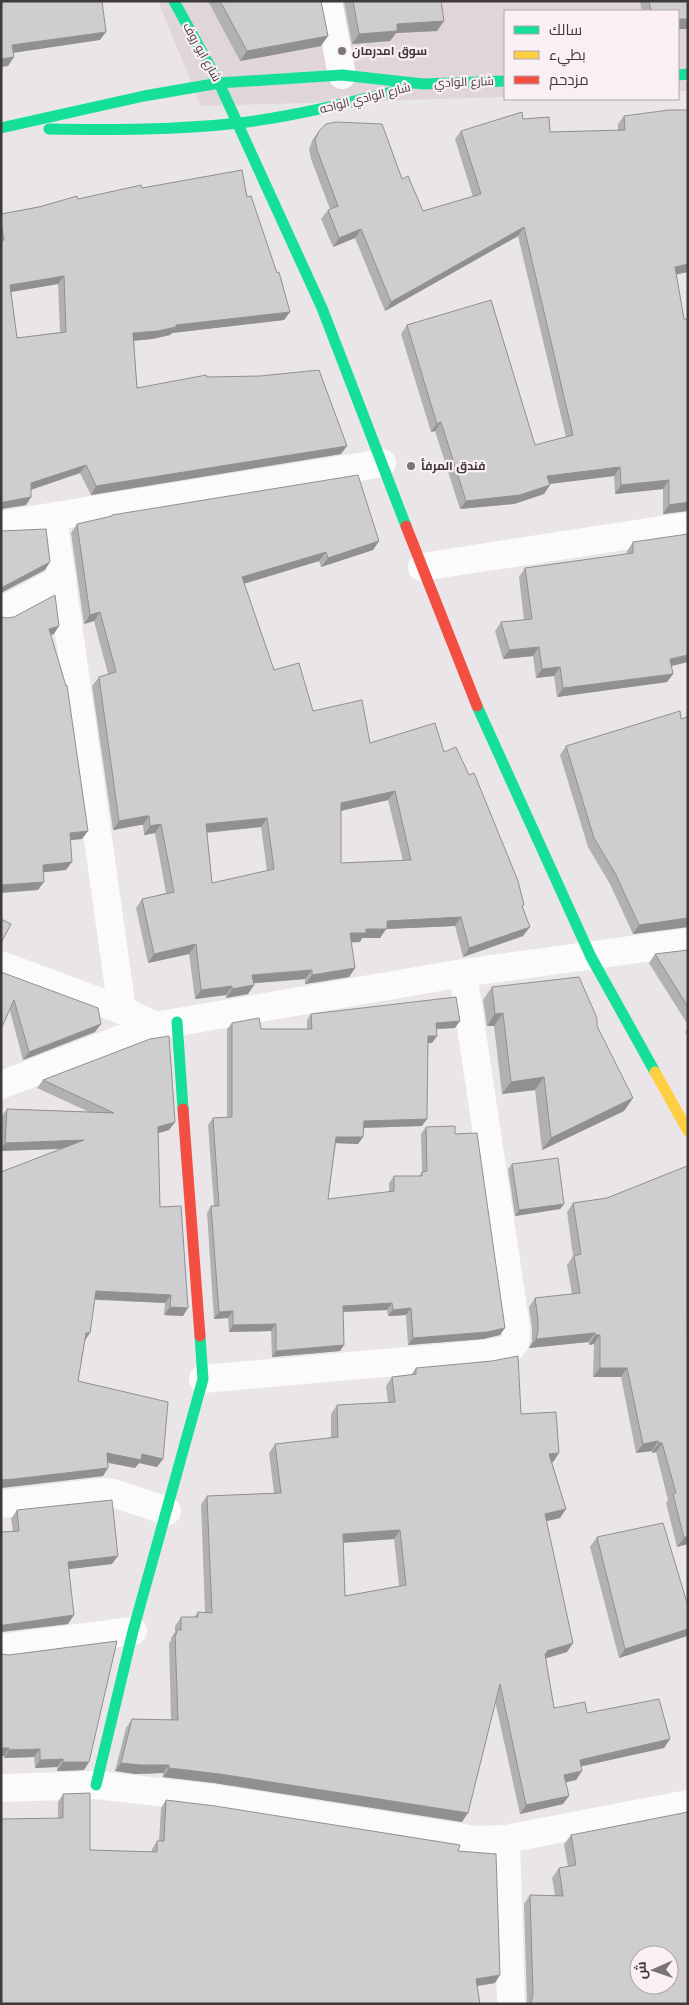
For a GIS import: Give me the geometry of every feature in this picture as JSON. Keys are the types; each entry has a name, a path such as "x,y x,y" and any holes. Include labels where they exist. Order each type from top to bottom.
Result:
{"street":[{"name":"شارع ابو روف","path":"174,1 219,83 322,308 481,716 591,957 688,1131"},
{"path":"328,1 342,75"},
{"name":"شارع الوادي الواحه","path":"1,128 144,96 219,83 342,75 423,84"},
{"name":"شارع الوادي","path":"423,84 504,81"},
{"name":"شارع الوادي الواحه","path":"1,128 116,130 237,123 334,106 423,84"},
{"path":"1,525 382,463"},
{"path":"53,518 122,1010"},
{"path":"422,567 688,526"},
{"path":"1,611 62,580"},
{"path":"1,1085 166,1024 463,973 591,957 688,942"},
{"path":"1,965 122,1010 166,1024"},
{"path":"203,1379 485,1354 510,1349 516,1341 463,973"},
{"path":"96,1785 133,1631 203,1379 166,1024"},
{"path":"1,1504 104,1492 113,1493 167,1511"},
{"path":"1,1648 133,1631"},
{"path":"1,1788 96,1785 212,1798 476,1840 506,1839 688,1804"},
{"path":"506,1839 510,2004"}],"shaded area":[{"name":"سوق امدرمان","path":"158,1 688,1 688,91 679,91 679,10 504,10 504,97 201,106"}],"building":[{"path":"1,1 102,1 106,32 12,45 14,57 1,59"},
{"path":"220,1 321,1 328,36 247,51"},
{"path":"353,1 441,1 444,21 397,24 397,31 359,34"},
{"path":"649,1 688,1 688,19 679,19 679,10 651,10"},
{"path":"669,110 688,110 688,264 675,267 684,319 688,319 688,502 669,505 669,480 621,485 620,467 547,476 550,485 520,495 466,501 441,422 437,424 407,325 491,300 535,445 573,435 524,227 391,302 361,229 339,238 328,210 338,206 317,150 315,140 319,131 326,124 336,122 382,124 402,179 408,176 423,211 481,194 461,131 522,112 523,119 549,117 550,132 625,130 624,116"},
{"path":"242,170 247,197 251,196 277,273 279,272 290,312 176,325 176,327 158,331 133,333 137,388 206,375 207,377 260,376 319,370 347,446 96,486 86,465 31,483 31,497 1,503 1,241 4,240 1,214 39,207 77,196 78,199 141,185 142,188","holes":["64,276 66,332 17,338 10,285"]},
{"path":"358,475 379,541 328,558 326,552 242,577 274,670 299,663 313,711 362,700 370,743 435,723 444,752 456,747 469,775 474,773 518,881 524,905 522,906 530,927 469,948 461,917 387,921 387,929 366,929 366,933 350,933 355,968 312,975 312,970 252,975 254,985 232,989 232,986 201,990 196,944 154,954 142,899 174,892 161,824 150,826 149,816 119,821 99,677 116,672 100,612 90,615 77,524 112,515","holes":["395,791 411,860 341,863 341,803","267,818 274,869 212,883 206,824"]},
{"path":"46,529 50,562 1,588 1,531"},
{"path":"688,534 688,655 670,659 673,674 563,688 560,667 542,669 539,647 509,650 501,622 532,619 525,568 633,553 633,542"},
{"path":"55,595 59,626 49,629 67,685 88,831 70,833 72,862 43,865 44,882 1,885 1,617 14,617"},
{"path":"680,711 681,719 688,717 688,918 639,925 616,875 594,838 566,746"},
{"path":"1,919 11,924 1,943"},
{"path":"688,950 688,1007 655,954"},
{"path":"1,972 98,1008 101,1024 29,1052 14,1000 1,1029"},
{"path":"579,977 597,1018 597,1026 633,1098 551,1138 544,1077 511,1082 503,1013 495,1014 492,987"},
{"path":"456,997 460,1021 436,1023 437,1036 428,1036 427,1119 364,1121 363,1137 336,1137 328,1199 394,1191 394,1176 422,1176 422,1172 427,1171 426,1127 455,1126 455,1134 477,1133 505,1328 487,1332 413,1338 411,1308 393,1310 392,1303 343,1306 344,1345 276,1351 276,1324 233,1325 233,1311 219,1312 211,1206 219,1206 213,1118 232,1117 232,1023 259,1018 261,1029 312,1029 311,1014"},
{"path":"169,1036 175,1122 158,1127 160,1207 181,1206 188,1308 170,1307 171,1295 96,1291 90,1333 86,1333 78,1381 168,1402 163,1459 142,1454 141,1460 107,1453 108,1468 1,1480 1,1172 84,1140 5,1143 7,1109 114,1113 43,1080 150,1039"},
{"path":"558,1158 564,1204 519,1210 512,1164"},
{"path":"687,1166 688,1536 684,1538 673,1494 676,1493 662,1443 658,1441 643,1444 627,1368 600,1368 600,1335 595,1335 595,1333 536,1339 538,1319 535,1298 580,1293 574,1256 581,1254 573,1203 607,1198"},
{"path":"518,1356 521,1414 556,1412 559,1453 549,1454 566,1509 545,1514 573,1643 547,1651 545,1654 554,1708 585,1702 587,1713 659,1699 670,1739 580,1760 582,1771 564,1775 569,1796 526,1805 500,1684 468,1813 220,1774 169,1768 169,1765 121,1763 132,1719 178,1720 175,1635 177,1630 181,1630 181,1617 198,1617 198,1612 212,1613 207,1496 281,1493 275,1444 338,1437 337,1405 395,1402 392,1377 416,1374 416,1368 492,1361","holes":["400,1530 406,1585 345,1596 343,1534"]},
{"path":"112,1500 118,1556 68,1562 74,1615 1,1626 1,1532 19,1531 17,1510"},
{"path":"663,1523 688,1606 688,1629 625,1649 597,1537"},
{"path":"117,1641 89,1762 63,1762 63,1759 40,1760 40,1749 9,1750 9,1748 1,1748 1,1654 9,1655"},
{"path":"90,1793 90,1850 157,1852 157,1841 164,1841 166,1800 460,1845 458,1851 496,1854 500,1975 476,1979 480,2004 1,2004 1,1819 63,1818 63,1794"},
{"path":"688,1812 688,2004 530,2004 533,1994 530,1895 563,1896 559,1868 576,1865 571,1835"}],"traffic: fast":[{"path":"174,1 219,83 322,308 406,526"},
{"path":"679,75 688,74"},
{"path":"1,128 144,96 219,83 342,75 423,84 504,81"},
{"path":"49,129 144,129 239,123 303,113 407,88"},
{"path":"477,706 591,957 655,1072"},
{"path":"177,1022 183,1109"},
{"path":"96,1785 133,1631 203,1379 200,1336"}],"traffic: slow":[{"path":"655,1072 688,1131"}],"traffic: jam":[{"path":"406,526 477,706"},
{"path":"183,1109 200,1336"}],"place":[{"name":"سوق امدرمان","path":"342,51"},
{"name":"فندق المرفأ","path":"411,466"}]}
